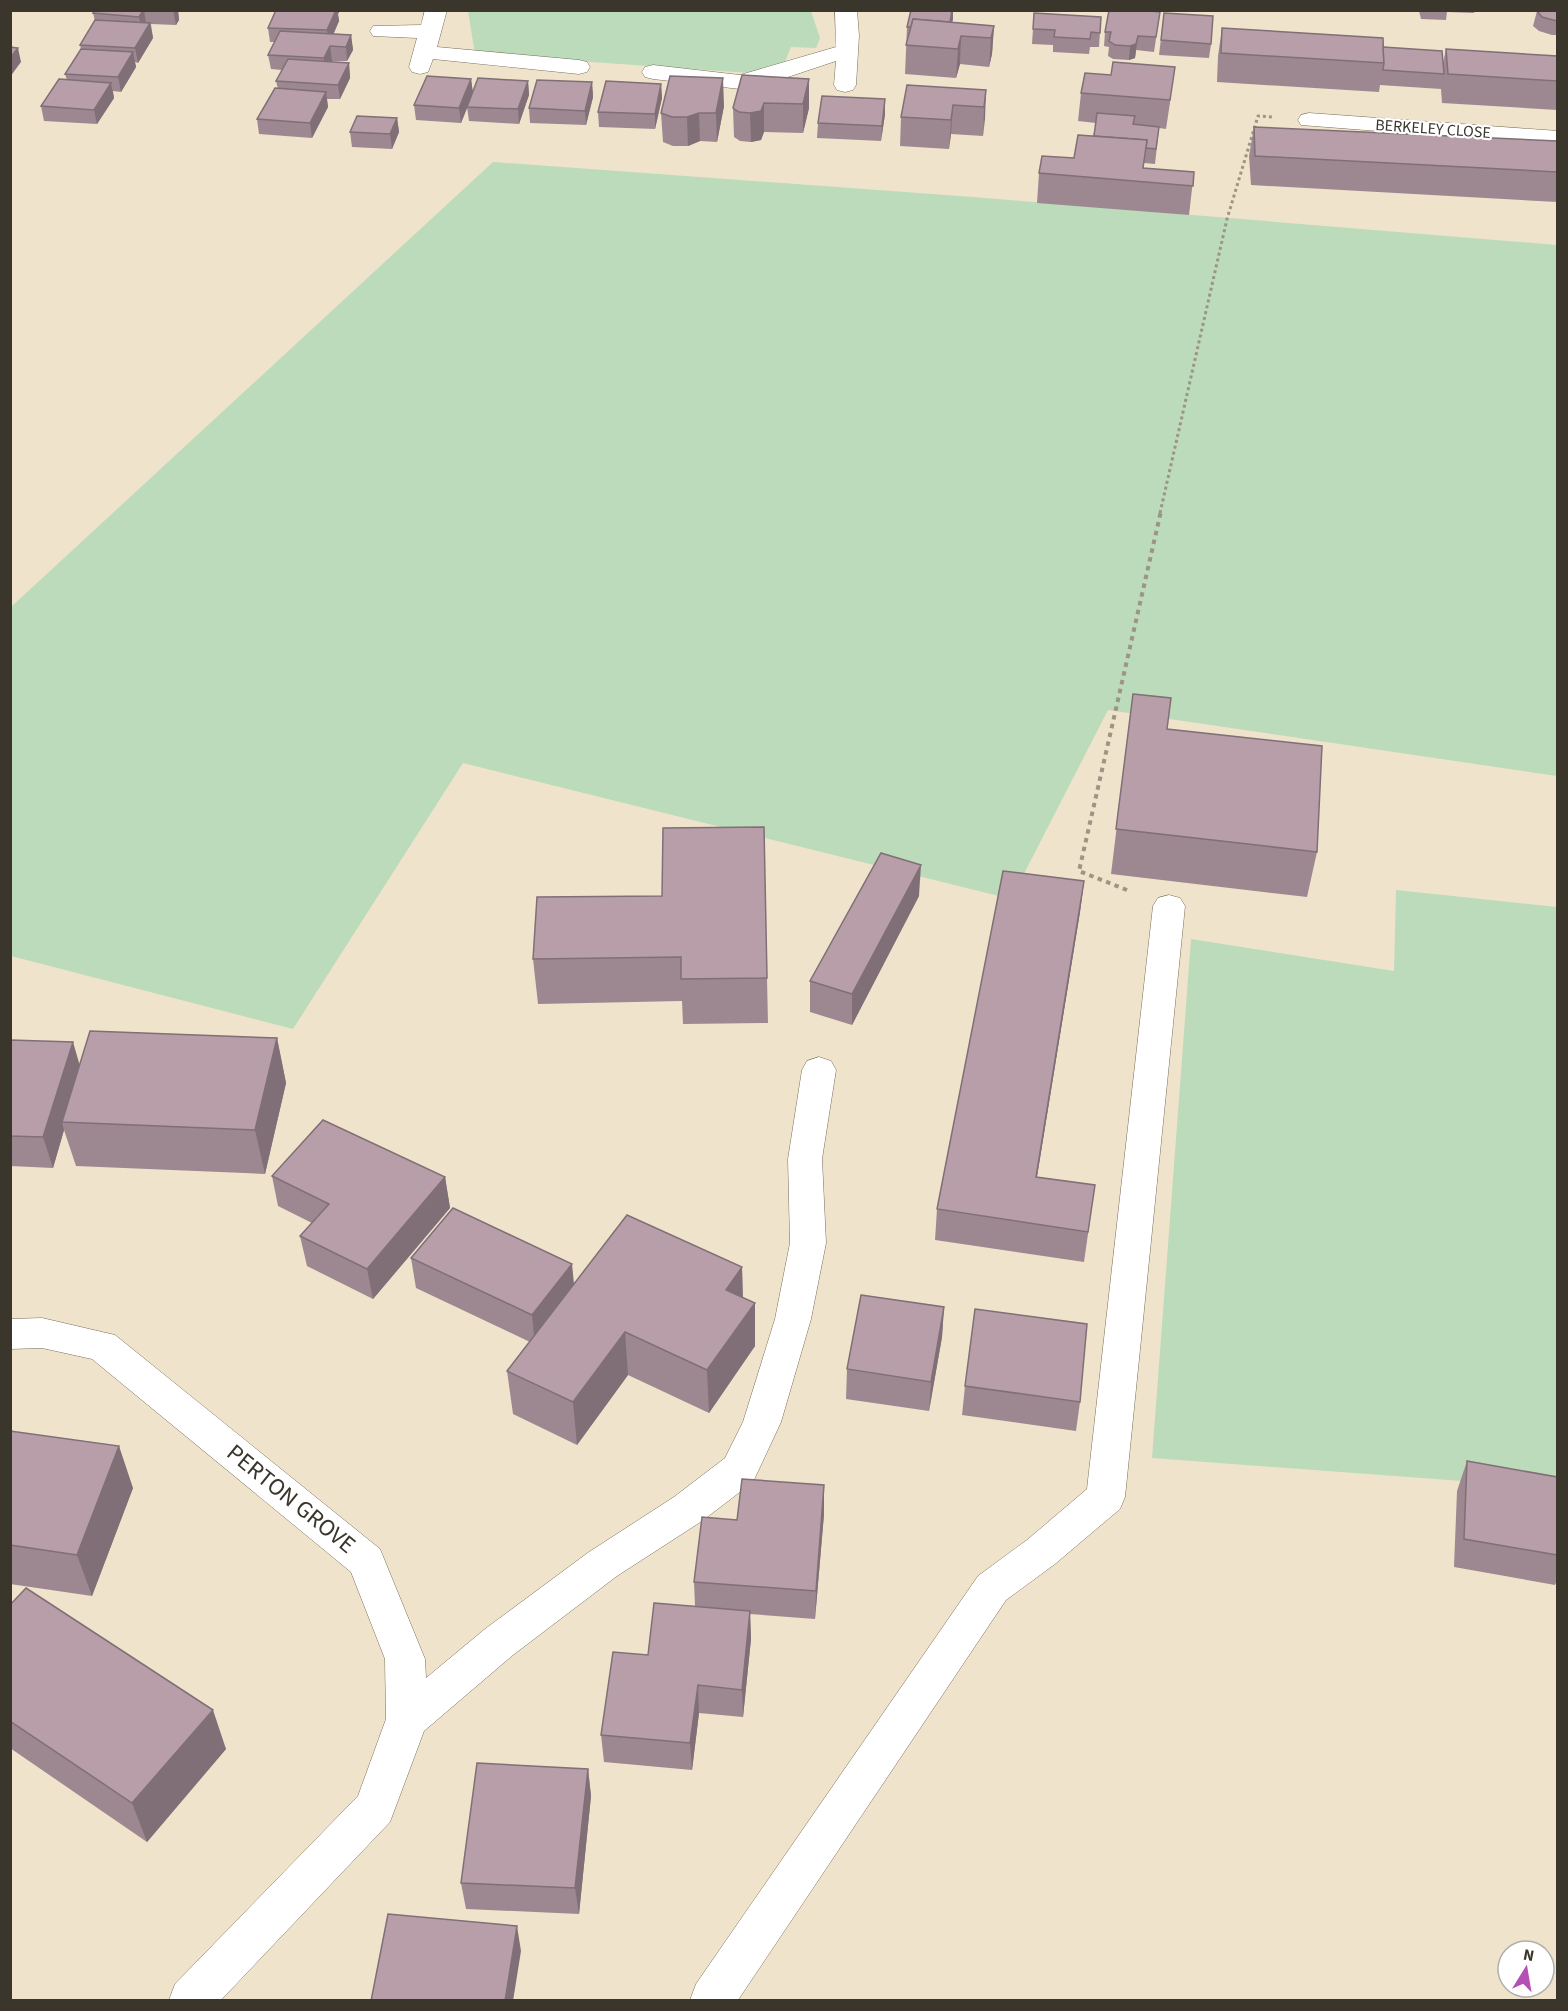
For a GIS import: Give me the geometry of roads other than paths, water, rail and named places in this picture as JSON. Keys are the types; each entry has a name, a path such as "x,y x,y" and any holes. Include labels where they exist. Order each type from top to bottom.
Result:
{"street":[{"path":"425,51 436,10"},
{"path":"845,85 846,10"},
{"path":"381,31 425,51 579,67"},
{"path":"653,72 740,82 771,75 796,65 847,51"},
{"name":"BERKELEY CLOSE","path":"1309,120 1557,138"},
{"path":"712,2001 992,1588 1041,1552 1106,1497 1169,906"},
{"path":"407,1719 499,1642 603,1564 688,1509 739,1470 762,1422 794,1319 808,1243 805,1160 819,1070"},
{"name":"PERTON GROVE","path":"10,1334 42,1334 102,1346 366,1561 405,1659 407,1719 375,1808 191,2001"}]}
